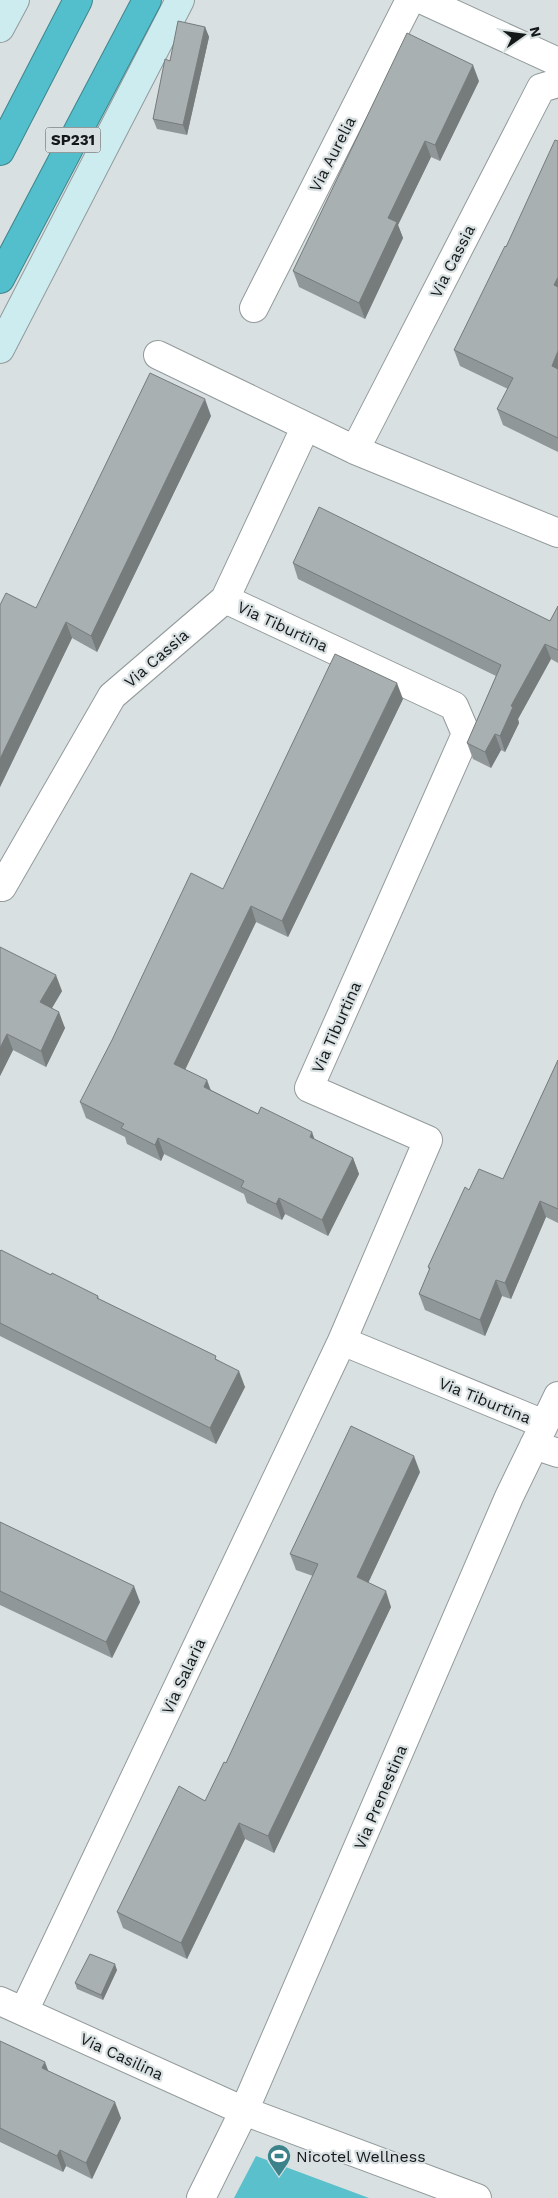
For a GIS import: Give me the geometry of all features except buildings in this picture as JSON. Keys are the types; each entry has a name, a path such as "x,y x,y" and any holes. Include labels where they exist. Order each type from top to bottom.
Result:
{"highway":[{"path":"0,151 78,0"},
{"name":"SP231","path":"0,279 147,0"}],"street":[{"path":"0,28 15,0"},
{"path":"0,349 180,0"},
{"name":"Via Aurelia","path":"254,308 410,0"},
{"path":"423,0 558,62"},
{"name":"Via Cassia","path":"355,450 541,88 558,82"},
{"path":"158,355 305,428 558,533"},
{"name":"Via Cassia","path":"2,887 112,696 225,599 305,428"},
{"name":"Via Tiburtina","path":"225,599 454,706 466,734 309,1088 428,1140 342,1341 546,1441"},
{"name":"Via Salaria","path":"12,2006 342,1341"},
{"name":"Via Prenestina","path":"201,2198 244,2112 505,1506 546,1441 558,1396"},
{"name":"Via Casilina","path":"12,2006 244,2112 477,2198"}],"shaded area":[{"name":"Nicotel Wellness","path":"256,2156 369,2198 234,2198"}],"place":[{"name":"Nicotel Wellness","path":"279,2177"}]}
